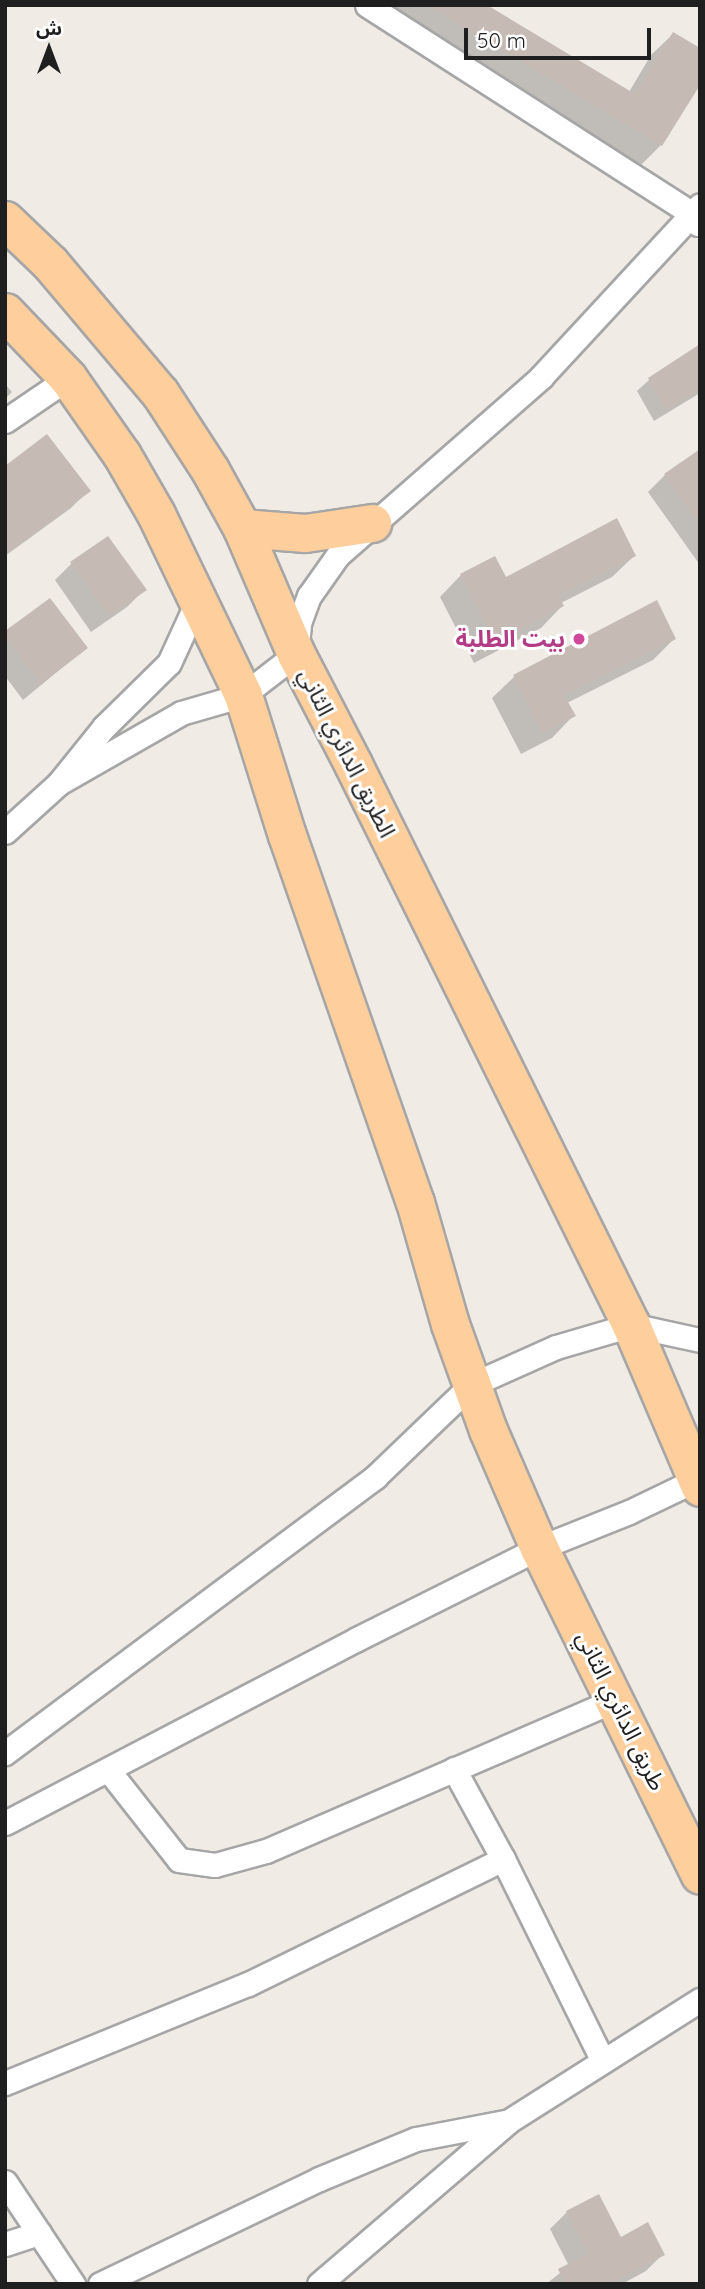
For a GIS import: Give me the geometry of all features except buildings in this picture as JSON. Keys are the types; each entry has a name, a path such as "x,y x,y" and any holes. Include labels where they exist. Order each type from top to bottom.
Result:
{"main road":[{"name":"الطريق الدائري الثاني","path":"5,220 50,263 160,393 242,528 296,654 354,764 631,1325 699,1482"},
{"path":"5,312 68,378 122,455 156,514 243,695 287,835 415,1202 471,1385"},
{"path":"242,528 305,533 372,523"},
{"name":"طريق الدائري الثاني","path":"471,1385 501,1463 539,1548 700,1875"}],"street":[{"path":"59,783 181,713 243,695 296,654 299,623 309,596 338,555 541,377 697,215 367,5"},
{"path":"5,421 68,378"},
{"path":"5,832 59,783 104,727 169,663 197,602"},
{"path":"5,1753 375,1477 471,1385 556,1347 631,1325 700,1340"},
{"path":"5,1823 357,1639 539,1548 699,1482"},
{"path":"108,1771 179,1860 215,1865 266,1851 615,1700"},
{"path":"454,1769 503,1859 603,2061"},
{"path":"5,2083 248,1984 503,1859"},
{"path":"319,2284 430,2185 509,2121 700,2000"},
{"path":"100,2284 319,2179 416,2139 509,2121"},
{"path":"5,2182 73,2284"},
{"path":"5,2244 39,2233"}],"place":[{"name":"بيت الطلبة","path":"579,639"}]}
